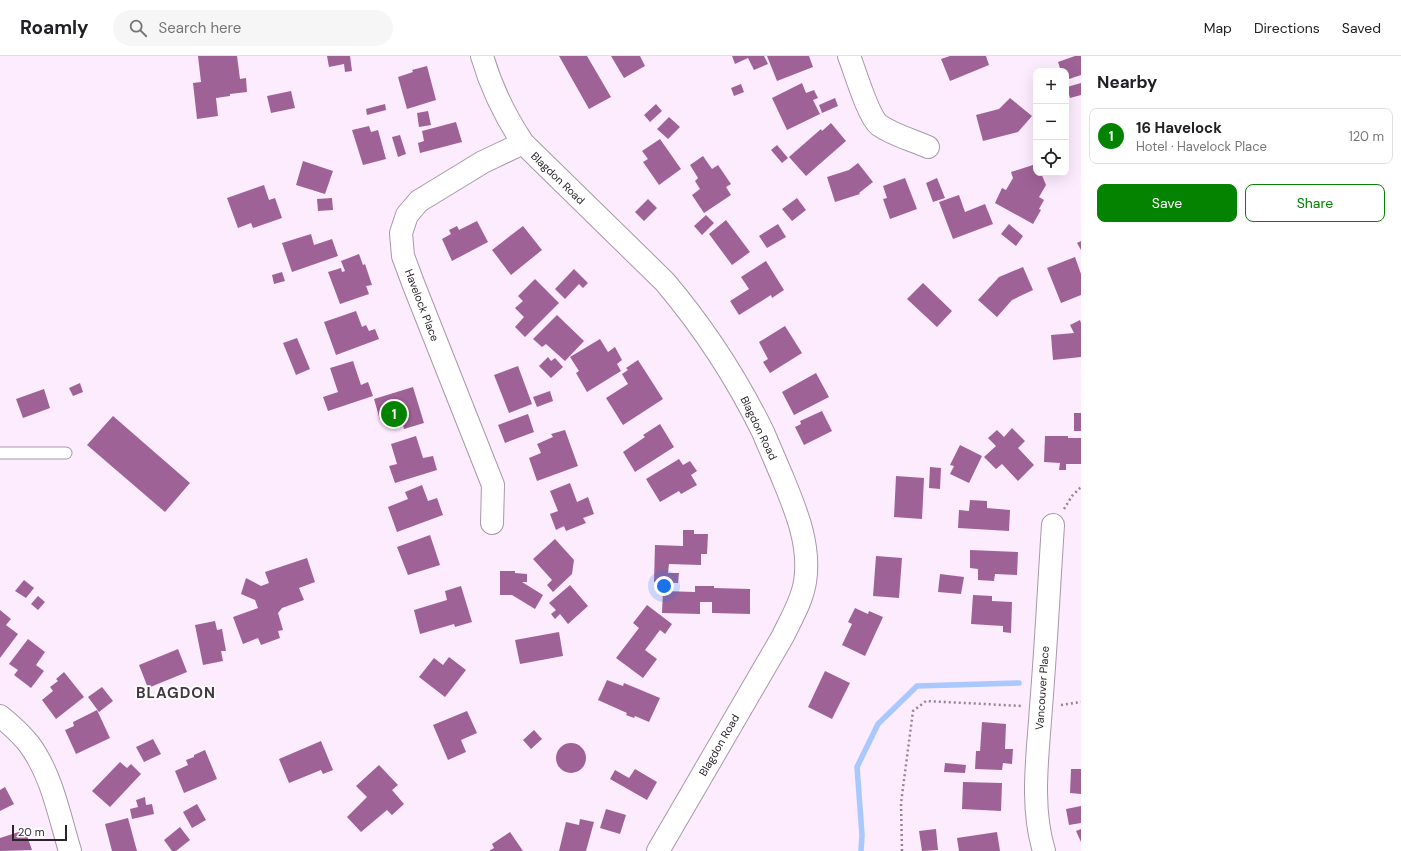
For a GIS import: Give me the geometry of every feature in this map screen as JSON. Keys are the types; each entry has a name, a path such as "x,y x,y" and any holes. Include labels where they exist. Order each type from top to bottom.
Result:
{"street":[{"name":"Blagdon Road","path":"482,56 486,71 499,103 509,123 523,143 665,282 685,306 720,358 760,426 794,505 804,536 806,558 805,583 798,605 783,636 658,851"},
{"path":"849,56 870,111 878,124 891,132 928,146"},
{"name":"Havelock Place","path":"492,523 493,485 403,256 401,233 407,215 418,201 484,162 523,143"},
{"name":"Vancouver Place","path":"1044,851 1038,821 1036,787 1053,525"},
{"path":"0,716 28,744 42,766 70,851"}],"lane":[{"path":"0,453 66,453"}],"path":[{"path":"1053,525 1072,496 1081,487"},
{"path":"902,851 901,803 913,711 926,701 1041,706 1081,702"}],"building":[{"path":"198,56 237,56 240,79 246,78 247,92 230,94 230,96 216,98 218,116 197,119 193,83 201,82"},
{"path":"327,56 350,56 352,71 345,72 344,64 329,67"},
{"path":"559,56 587,56 611,97 589,109"},
{"path":"611,56 640,56 645,66 624,78"},
{"path":"732,56 764,56 768,64 754,70 748,58 735,64"},
{"path":"767,56 809,56 813,67 777,81"},
{"path":"950,56 986,56 989,65 950,81 941,59"},
{"path":"1075,56 1081,56 1081,75 1069,79 1069,68 1060,68 1058,62"},
{"path":"427,66 436,100 407,109 398,77 413,72 412,70"},
{"path":"802,83 806,93 814,90 818,98 813,100 820,114 787,130 772,98"},
{"path":"1081,83 1081,95 1070,98 1069,86"},
{"path":"741,84 744,92 734,96 731,88"},
{"path":"291,91 295,108 271,113 267,96"},
{"path":"835,98 838,106 822,113 819,105"},
{"path":"1010,98 1032,116 1018,132 983,141 976,115 999,109"},
{"path":"385,104 386,110 367,115 366,109"},
{"path":"656,104 662,111 650,122 644,115"},
{"path":"428,111 431,125 419,127 417,113"},
{"path":"669,117 680,127 668,139 657,129"},
{"path":"456,122 462,142 420,153 418,143 424,141 422,131"},
{"path":"831,123 846,141 806,176 789,157 821,129 822,131"},
{"path":"369,126 371,132 378,130 386,159 363,165 352,130"},
{"path":"400,135 406,154 398,157 392,137"},
{"path":"660,139 681,169 659,185 643,162 648,159 642,151"},
{"path":"777,145 788,158 782,163 771,150"},
{"path":"703,156 712,169 718,165 731,184 726,187 731,195 704,213 692,195 700,189 695,181 698,178 690,165"},
{"path":"303,161 333,171 325,194 296,185"},
{"path":"858,163 873,182 859,193 860,194 835,202 827,177 849,170"},
{"path":"1033,165 1033,176 1042,176 1046,185 1039,197 1044,200 1039,209 1041,210 1033,224 995,203 1002,188 1006,190 1013,178 1011,172"},
{"path":"905,178 917,209 890,219 883,199 887,198 883,186"},
{"path":"937,178 945,198 933,202 926,183"},
{"path":"264,185 269,200 275,198 282,218 253,228 251,223 238,228 227,198"},
{"path":"959,195 965,212 985,204 993,224 953,239 939,202"},
{"path":"332,198 333,210 318,211 317,199"},
{"path":"797,198 806,210 792,221 782,209"},
{"path":"648,199 657,208 644,221 635,212"},
{"path":"706,215 714,223 702,235 694,226"},
{"path":"726,220 750,252 732,265 709,234"},
{"path":"477,221 488,242 452,261 442,239 451,234 449,230 457,226 459,230"},
{"path":"778,224 786,237 767,248 759,236"},
{"path":"1009,224 1023,236 1016,246 1001,234"},
{"path":"523,226 542,250 511,275 492,250"},
{"path":"311,234 314,245 332,239 338,256 292,272 282,243"},
{"path":"1081,241 1081,250 1077,243"},
{"path":"359,254 363,265 365,264 372,285 366,286 369,294 340,304 328,272 341,268 342,272 345,271 341,261"},
{"path":"1075,257 1081,274 1081,295 1061,303 1047,268"},
{"path":"766,261 784,290 772,298 771,295 739,315 730,301 749,289 741,277"},
{"path":"1023,267 1033,290 1012,300 997,317 978,300 999,277"},
{"path":"574,269 588,283 583,288 579,284 565,299 555,289"},
{"path":"282,272 285,281 274,284 272,275"},
{"path":"535,279 559,303 525,337 515,327 524,317 515,308 523,301 518,296"},
{"path":"923,283 952,311 937,327 907,299"},
{"path":"356,311 362,327 366,325 369,331 375,329 379,339 336,355 324,322"},
{"path":"557,315 584,341 565,361 546,344 542,347 533,339"},
{"path":"1080,320 1081,357 1053,360 1051,335 1074,333 1070,325"},
{"path":"785,326 802,353 770,373 763,362 768,359 759,342"},
{"path":"297,338 310,369 296,375 283,343"},
{"path":"600,339 608,352 615,347 622,360 617,364 621,371 587,392 576,373 579,371 570,357"},
{"path":"548,357 551,361 555,358 563,367 551,378 539,366"},
{"path":"638,360 663,399 623,425 606,398 628,384 622,374 628,370 626,368"},
{"path":"353,361 361,385 368,382 373,396 328,411 323,397 338,392 330,368"},
{"path":"518,366 532,404 509,413 494,375"},
{"path":"816,373 829,397 794,415 782,392"},
{"path":"80,383 83,392 73,396 69,388"},
{"path":"413,387 424,423 404,429 400,414 380,420 374,399"},
{"path":"44,389 50,408 23,418 16,399"},
{"path":"550,391 553,401 537,407 533,397"},
{"path":"822,411 832,431 804,445 795,427 801,424 800,421"},
{"path":"1074,413 1081,413 1081,431 1074,431"},
{"path":"528,414 534,432 505,443 498,425"},
{"path":"113,416 190,483 165,512 87,445"},
{"path":"660,424 674,447 635,472 623,452 645,437 643,435"},
{"path":"1012,428 1025,441 1018,448 1034,465 1018,481 1002,464 996,469 984,457 996,446 988,438 997,430 1004,437"},
{"path":"565,430 578,466 537,481 529,458 541,453 537,444 553,437 551,434"},
{"path":"416,436 423,458 433,456 437,470 395,483 389,466 397,464 391,444"},
{"path":"1045,436 1068,436 1068,438 1081,438 1081,464 1066,464 1066,470 1059,470 1060,463 1044,462"},
{"path":"960,445 982,456 969,483 950,474 954,466 950,465"},
{"path":"679,459 683,465 690,461 697,471 691,475 697,485 681,494 679,491 660,502 646,479"},
{"path":"930,467 941,468 940,489 929,488"},
{"path":"896,476 924,478 922,519 894,517"},
{"path":"570,483 577,502 588,497 594,514 583,518 586,523 566,531 564,526 556,530 550,514 558,511 550,491"},
{"path":"422,485 428,501 437,498 443,515 397,532 388,507 408,499 405,492"},
{"path":"970,500 987,501 987,508 1010,510 1009,531 958,528 959,510 969,511"},
{"path":"683,530 694,530 694,534 708,534 707,554 701,554 701,565 669,564 668,573 679,573 678,583 654,582 655,545 683,546"},
{"path":"430,535 440,565 408,575 397,547"},
{"path":"555,539 574,560 572,574 553,592 547,585 552,580 533,559"},
{"path":"970,550 1018,552 1017,575 995,574 994,581 978,580 978,569 970,568"},
{"path":"876,556 902,558 899,598 873,596"},
{"path":"307,558 315,582 299,588 304,600 282,608 278,613 283,630 278,631 280,638 261,645 258,638 243,644 233,617 258,608 255,600 241,594 246,578 261,586 269,583 265,572"},
{"path":"500,571 515,571 515,573 527,574 527,582 522,582 543,595 535,609 512,595 500,595"},
{"path":"940,574 964,577 961,594 938,592"},
{"path":"24,580 34,588 26,598 15,591"},
{"path":"570,585 588,606 568,624 560,614 555,619 551,614 556,610 549,603"},
{"path":"461,586 472,622 455,627 454,624 420,634 414,610 447,600 445,591"},
{"path":"695,586 750,589 750,614 712,613 712,602 700,602 700,614 662,613 663,591 695,592"},
{"path":"973,595 992,596 992,601 1012,602 1011,633 1003,632 1003,626 971,624"},
{"path":"38,596 45,602 38,610 31,604"},
{"path":"647,605 672,624 665,634 660,630 645,650 657,659 643,678 616,658 639,628 633,623"},
{"path":"855,608 868,614 869,611 883,617 865,656 842,645 852,624 848,622"},
{"path":"0,610 11,619 6,625 18,634 0,658"},
{"path":"215,621 217,630 222,629 226,651 221,651 223,661 203,665 195,625"},
{"path":"559,632 563,656 520,664 515,640"},
{"path":"28,639 45,652 36,665 44,671 31,688 14,675 18,670 9,664"},
{"path":"178,649 187,672 148,688 139,665"},
{"path":"449,657 466,670 445,697 419,677 434,658 443,665"},
{"path":"825,671 850,683 832,719 808,707"},
{"path":"64,672 84,697 56,719 42,700 53,691 50,687 58,681 56,679"},
{"path":"607,680 623,686 624,683 660,698 649,722 635,716 634,718 626,715 627,713 598,700"},
{"path":"102,687 113,701 99,712 88,697"},
{"path":"97,710 110,738 76,754 65,730 74,726 73,722"},
{"path":"467,711 477,733 461,740 466,752 448,760 433,725"},
{"path":"982,722 1006,724 1005,749 1013,749 1012,764 1003,763 1002,770 975,769 976,751 980,751"},
{"path":"534,730 542,739 531,749 523,740"},
{"path":"153,739 161,754 144,762 136,747"},
{"path":"321,741 333,770 323,774 321,770 289,783 279,759"},
{"path":"571,743 582,747 586,758 582,769 571,773 560,769 556,758 560,747"},
{"path":"205,750 217,779 184,793 175,771 188,765 186,760"},
{"path":"120,762 127,768 131,764 141,774 110,807 92,791"},
{"path":"945,763 966,765 965,773 944,772"},
{"path":"379,765 398,785 392,790 404,804 392,815 387,810 361,832 347,817 367,797 356,786"},
{"path":"635,769 657,782 647,800 610,779 615,770 629,778"},
{"path":"1071,769 1081,769 1081,794 1070,793"},
{"path":"963,782 1002,783 1001,811 962,809"},
{"path":"5,787 14,804 0,811 0,790"},
{"path":"145,797 146,805 152,804 154,814 132,819 130,809 138,807 136,800"},
{"path":"197,804 206,820 192,828 183,812"},
{"path":"1081,806 1081,823 1069,825 1066,809"},
{"path":"606,809 626,815 620,834 600,828"},
{"path":"128,818 137,851 112,851 105,824"},
{"path":"580,819 594,822 586,851 559,851 566,822 579,825"},
{"path":"180,827 190,840 176,851 172,851 164,840"},
{"path":"936,829 938,850 922,851 919,831"},
{"path":"1081,829 1081,842 1076,831"},
{"path":"25,830 32,850 0,851 0,838"},
{"path":"510,832 523,851 489,851 494,848 492,844"},
{"path":"997,832 1000,851 959,851 957,838"}],"waterway":[{"path":"861,851 862,835 857,767 878,724 917,686 1019,683"}],"place":[{"name":"16 Havelock","path":"394,414"}],"district":[{"name":"BLAGDON","path":"176,693"}]}
